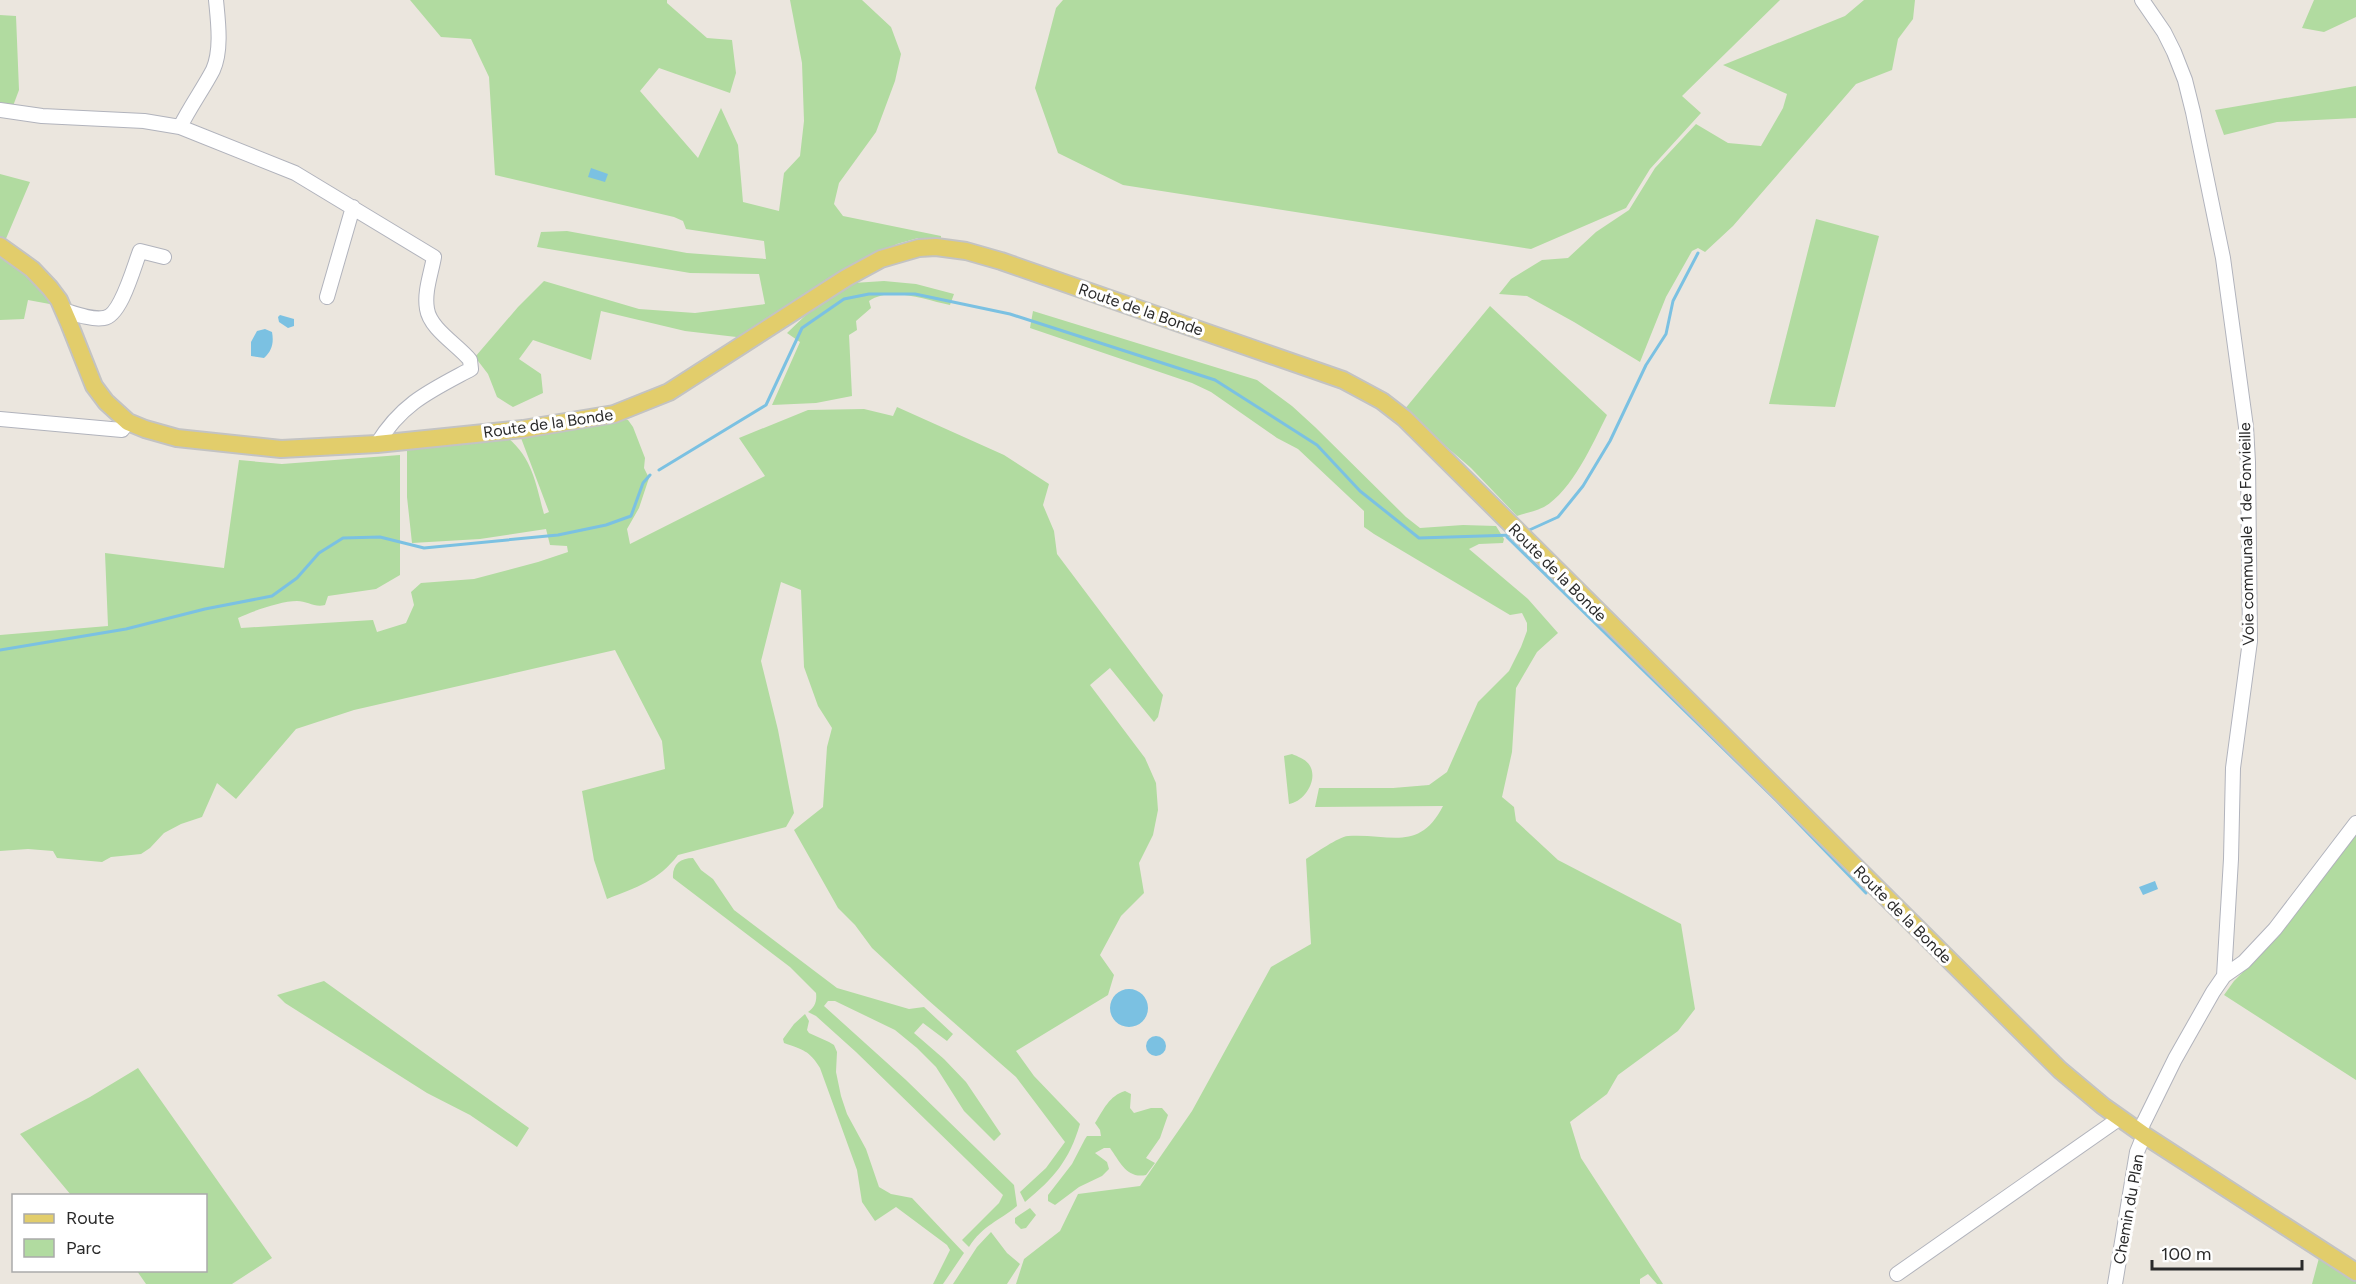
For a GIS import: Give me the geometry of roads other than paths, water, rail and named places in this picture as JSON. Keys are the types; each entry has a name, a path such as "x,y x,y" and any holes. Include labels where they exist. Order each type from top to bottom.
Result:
{"main road":[{"name":"Route de la Bonde","path":"0,246 32,269 50,288 63,310 94,386 113,410 128,422 177,438 258,447 291,449 377,444 589,420 628,410 669,392 846,278 881,259 919,248 948,248 1001,261 1293,361 1364,390 1404,418 2060,1070 2132,1127 2356,1272"}],"street":[{"path":"180,127 191,104 214,68 218,44 216,0"},
{"name":"Voie communale 1 de Fonvieille","path":"2142,0 2164,32 2174,52 2185,80 2193,112 2223,258 2247,439 2250,641 2233,768 2230,881 2224,976"},
{"path":"0,110 42,116 144,121 180,127 296,173 434,257 426,297 427,312 436,327 470,360 471,369 409,404 389,425 377,444"},
{"path":"327,297 354,207"},
{"path":"63,310 92,318 107,318 117,311 140,251 164,257"},
{"path":"108,428 113,410"},
{"path":"0,419 122,430 128,422"},
{"path":"2224,976 2244,962 2275,929 2356,823"},
{"name":"Chemin du Plan","path":"2115,1284 2137,1152 2132,1127 2204,1005 2224,976"},
{"path":"1897,1274 2132,1127"}],"water":[{"path":"591,168 608,174 605,182 588,177"},
{"path":"280,315 294,319 294,326 288,328 279,322"},
{"path":"265,329 272,332 271,350 264,358 251,356 251,342 257,331"},
{"path":"2155,881 2158,889 2143,895 2139,887"},
{"path":"1129,989 1142,995 1148,1008 1142,1021 1129,1027 1116,1021 1110,1008 1116,995"},
{"path":"1152,1036 1160,1036 1166,1042 1166,1050 1160,1056 1152,1056 1146,1050 1146,1042"}],"waterway":[{"path":"1525,532 1558,517 1583,486 1610,441 1646,365 1666,334 1673,301 1698,253"},
{"path":"659,470 766,405 802,328 844,299 869,294 915,294 1010,314 1215,380 1317,445 1360,491 1419,538 1513,535"},
{"path":"0,650 126,629 205,609 272,596 297,578 319,553 343,538 380,537 424,548 558,535 606,525 631,516 643,483 650,475"},
{"path":"1507,537 1777,801 1866,893"}]}
